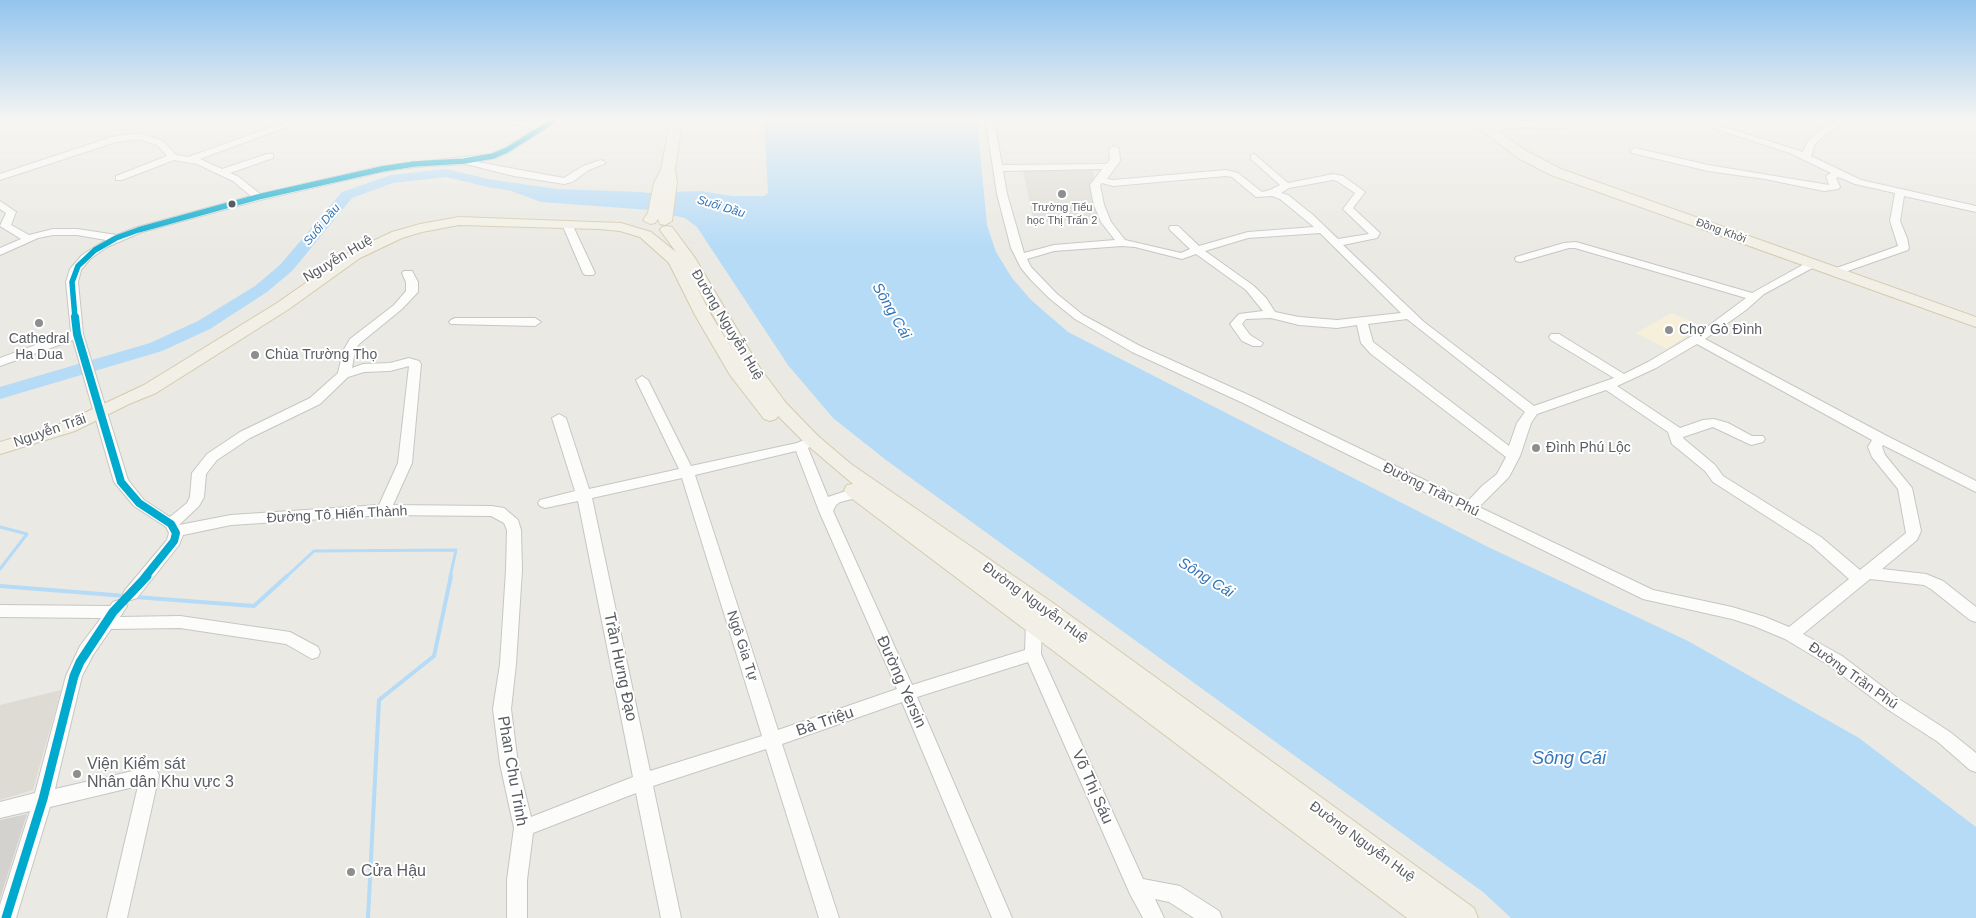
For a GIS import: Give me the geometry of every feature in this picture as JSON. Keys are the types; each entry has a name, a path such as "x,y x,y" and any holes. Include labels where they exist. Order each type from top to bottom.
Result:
{"main road":[{"path":"655,223 668,164"},
{"name":"Đồng Khởi","path":"1540,164 1549,169 1976,322"},
{"name":"Nguyễn Huệ","path":"98,413 150,389 283,306 355,255 380,242 420,228 459,221 518,218 655,223"},
{"name":"Nguyễn Huệ","path":"518,218 621,228 655,223"},
{"name":"Đường Nguyễn Huệ","path":"655,223 688,258 711,313 807,443 835,476 1039,617 1464,918"},
{"name":"Nguyễn Trãi","path":"0,448 69,427 98,413"},
{"name":"Đường Nguyễn Huệ","path":"807,443 844,468 1429,918"}],"street":[{"path":"0,177 39,164"},
{"path":"119,178 155,164"},
{"path":"204,164 236,179 258,197"},
{"path":"223,172 247,164"},
{"path":"173,527 139,503 121,482 98,413 77,334 72,282 78,266 90,253 116,238 144,229 258,197 382,169 417,164"},
{"path":"471,164 514,174 564,181 586,168 598,164"},
{"name":"Đường Trần Phú","path":"998,164 1009,227 1016,248 1026,268 1053,296 1079,317 1104,333 1265,408 1649,595 1732,613 1759,621 1791,635 1836,661 1893,704 1944,737 1974,760"},
{"path":"1112,164 1101,180 1096,182 1095,185 1099,205 1106,222 1122,243"},
{"path":"1261,164 1286,186"},
{"path":"1690,164 1824,188 1835,187 1831,176 1839,174"},
{"path":"1820,164 1864,184 1976,209"},
{"path":"999,168 1060,166 1108,168"},
{"path":"1101,180 1113,183 1226,173 1235,175 1258,194 1273,193 1284,197 1433,335 1532,411"},
{"path":"1273,193 1286,186 1336,177 1345,180 1359,190 1360,192 1348,209 1374,231 1375,234 1335,243"},
{"path":"1835,272 1904,248 1895,221 1900,192"},
{"path":"0,204 10,212 4,226 29,238"},
{"path":"567,224 588,273"},
{"path":"1174,228 1197,250 1250,288 1262,300 1271,314"},
{"path":"1021,257 1054,248 1122,243 1178,256 1187,255 1212,244 1248,235 1320,230"},
{"path":"0,252 29,238 62,231 116,238"},
{"path":"1520,259 1568,245 1576,245 1753,297"},
{"path":"1469,509 1487,488 1502,477 1513,456 1519,435 1532,411 1608,386 1652,365 1697,339 1742,308 1753,297 1812,264"},
{"path":"344,374 349,351 354,342 398,307 412,292 412,282 408,273"},
{"path":"1257,343 1246,338 1236,324 1243,316 1271,314 1299,321 1348,324 1410,315"},
{"path":"455,322 535,322"},
{"path":"1362,322 1365,339 1375,350 1513,456"},
{"path":"0,362 77,334"},
{"path":"1555,337 1624,379"},
{"path":"1697,339 1880,438 1976,487"},
{"path":"6,918 43,799 74,676 86,651 117,609 152,570 174,541 173,527 192,506 197,497 199,473 212,457 244,435 315,400 344,374 364,368 390,367 409,362 415,364 405,463 384,510"},
{"name":"Ngô Gia Tự","path":"642,380 688,472 829,918"},
{"path":"1608,386 1676,433 1687,432 1708,423 1714,423 1723,426 1746,440 1758,439"},
{"name":"Trần Hưng Đạo","path":"559,418 584,496 671,918"},
{"path":"1676,433 1677,441 1710,468 1718,479 1816,541 1864,576 1926,580 1937,585 1976,616"},
{"path":"1791,635 1908,540 1914,532 1905,488 1880,457 1875,447 1880,438"},
{"path":"545,503 584,496 807,443"},
{"name":"Đường Yersin","path":"807,443 826,511 1002,918"},
{"path":"826,511 830,502 835,499 852,494 861,495"},
{"name":"Đường Tô Hiến Thành","path":"173,527 232,520 384,510 499,512"},
{"name":"Phan Chu Trinh","path":"499,512 511,520 514,530 511,629 502,709 509,764 524,828 517,880 516,918"},
{"path":"0,611 117,609 180,622 290,638 312,652"},
{"path":"1033,654 1039,617"},
{"name":"Bà Triệu","path":"524,828 644,780 772,740 906,693 1033,654"},
{"name":"Võ Thị Sáu","path":"1033,654 1137,887 1154,918"},
{"path":"0,810 150,775 117,918"},
{"path":"1137,887 1173,893 1212,918"}],"shaded area":[{"name":"Trường Tiểu học Thị Trấn 2","path":"1093,168 1099,218 1034,223 1023,171"},
{"name":"Chợ Gò Đình","path":"1672,313 1701,326 1667,349 1636,333"},
{"path":"61,690 33,790 0,800 0,705"}],"water":[{"name":"Sông Cái","path":"766,164 981,164 987,225 996,252 1012,278 1031,300 1068,332 1488,547 1688,641 1859,738 1976,827 1976,918 1511,918 1483,892 886,460 833,418 788,365 697,227 685,218 650,210 541,202 492,184 553,194 603,198 618,194 701,191 732,196 764,196 768,193"}],"building":[{"path":"27,814 0,899 0,820"}],"waterway":[{"name":"Suối Dầu","path":"0,393 156,347 204,325 261,289 286,268 347,195 391,179 446,173 465,176 492,184 558,193 642,196"},
{"path":"0,527 27,534 0,569"},
{"path":"286,577 314,551 456,550 450,577"},
{"path":"135,597 254,606 287,576"},
{"path":"368,918 379,700 434,656 451,576"},
{"path":"0,586 126,596"}],"transit line":[{"path":"6,918 43,799 74,676 80,662 113,612 152,570 174,541 176,533 171,524 139,503 121,482 77,334 72,282 78,266 95,250 116,238 138,230 258,197 382,169 417,164"}],"place":[{"name":"Trường Tiểu học Thị Trấn 2","path":"1062,194"},
{"name":"Cathedral Ha Dua","path":"39,323"},
{"name":"Chợ Gò Đình","path":"1669,330"},
{"name":"Chùa Trường Thọ","path":"255,355"},
{"name":"Đình Phú Lộc","path":"1536,448"},
{"name":"Viện Kiểm sát Nhân dân Khu vực 3","path":"77,774"},
{"name":"Cửa Hậu","path":"351,872"}]}
